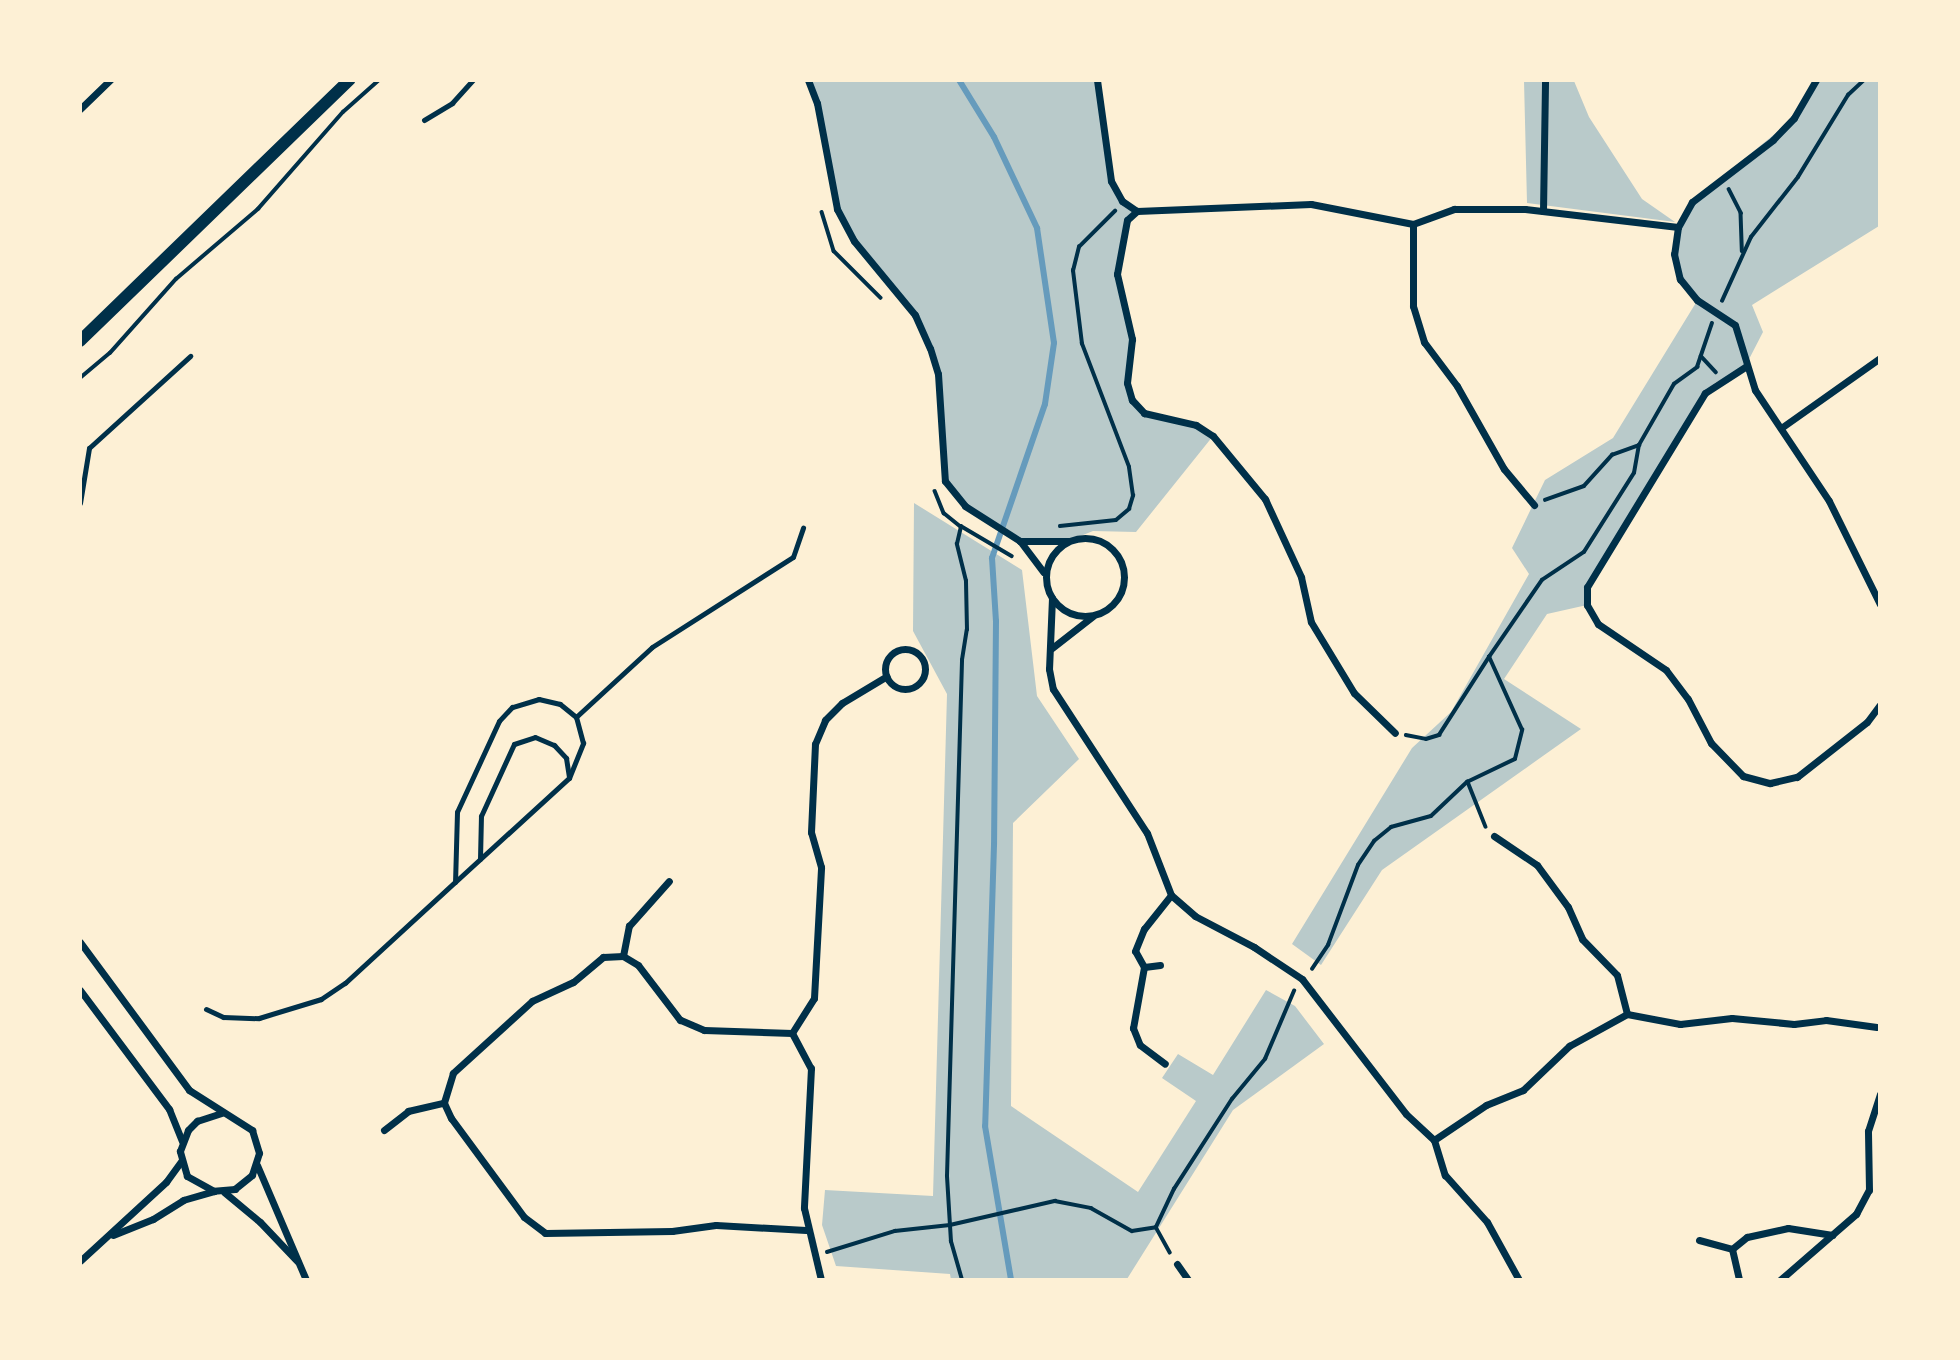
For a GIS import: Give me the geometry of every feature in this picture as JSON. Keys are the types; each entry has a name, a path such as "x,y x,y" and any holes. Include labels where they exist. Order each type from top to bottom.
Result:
{"street":[{"path":"80,109 110,80"},
{"path":"80,341 349,80"},
{"path":"808,80 817,103 837,209 854,241 920,326 938,374 945,481 978,515 1020,541 1043,572 1052,598 1052,648 1049,669 1054,689 1147,833 1171,894 1195,916 1254,947 1302,979 1406,1114 1434,1140 1445,1175 1487,1222 1519,1279"},
{"path":"1097,80 1111,181 1122,201 1137,211 1311,204 1413,223 1454,209 1543,211 1678,227"},
{"path":"1543,211 1545,80"},
{"path":"1816,80 1794,118 1692,202 1678,227 1674,254 1680,279 1697,300 1735,325 1742,339 1745,367 1829,501 1880,604"},
{"path":"1137,211 1127,220 1117,274 1132,339 1126,383 1132,400 1144,413 1196,425 1213,436 1265,499 1301,577 1311,622 1354,693 1395,733"},
{"path":"1413,223 1413,306 1424,342 1457,386 1504,469 1534,505"},
{"path":"1781,428 1880,358"},
{"path":"1745,367 1721,380 1705,393 1587,587 1587,605 1598,624 1666,670 1688,699 1711,743 1743,776 1770,783 1797,776 1867,722 1880,705"},
{"path":"1020,541 1069,541 1090,537 1111,546 1124,568 1123,590 1113,605 1093,616 1052,648"},
{"path":"1043,572 1069,541"},
{"path":"1052,598 1069,613 1093,616"},
{"path":"915,651 924,661 925,673 913,687 895,685 887,676 887,663 895,652 915,651"},
{"path":"792,1033 814,998 821,867 811,832 815,744 825,720 842,703 887,676"},
{"path":"1494,836 1537,865 1568,907 1582,939 1617,975 1627,1014"},
{"path":"623,956 629,926 669,881"},
{"path":"1165,1064 1139,1045 1133,1028 1144,967 1135,950 1144,929 1171,894"},
{"path":"80,942 189,1090 220,1113 243,1121 252,1130 259,1153 257,1165 244,1183 224,1192 214,1191 193,1181 181,1161 182,1141 169,1109 80,990"},
{"path":"444,1102 453,1073 532,1001 573,982 603,957 623,956 638,965 680,1020 704,1030 792,1033"},
{"path":"1144,967 1160,965"},
{"path":"1434,1140 1486,1105 1523,1090 1569,1046 1627,1014 1680,1024 1732,1018 1794,1024 1826,1020 1879,1028"},
{"path":"792,1033 811,1068 806,1230 821,1279"},
{"path":"1780,1279 1856,1214 1869,1190 1868,1131 1880,1094"},
{"path":"444,1102 524,1217 545,1233 672,1231 716,1225 806,1230"},
{"path":"384,1130 408,1111 444,1102"},
{"path":"182,1141 197,1121 220,1113"},
{"path":"80,1261 109,1236 181,1161"},
{"path":"257,1165 306,1279"},
{"path":"109,1236 153,1219 183,1200 214,1191"},
{"path":"224,1192 260,1222 299,1265"},
{"path":"1732,1249 1747,1237 1788,1228 1832,1235"},
{"path":"1699,1240 1732,1249"},
{"path":"1732,1249 1739,1279"},
{"path":"1177,1264 1188,1279"}],"lane":[{"path":"424,120 452,103 473,80"},
{"path":"80,503 89,448 190,356"},
{"path":"576,717 652,647 793,557 803,528"},
{"path":"206,1009 223,1017 259,1018 321,999 455,883 569,778 583,743 576,717 560,704 539,699 512,708 499,721 457,812 455,883"},
{"path":"480,859 481,816 514,744 535,737 554,745 566,758 569,778"}],"path":[{"path":"80,378 110,353 176,279 258,209 343,112 379,80"},
{"path":"1395,733 1426,739 1439,735 1542,580 1584,552 1634,473 1639,445 1674,384 1697,367 1742,252 1803,169 1848,95 1864,80"},
{"path":"1721,179 1741,212 1742,252"},
{"path":"1043,541 1051,528 1116,520 1129,509 1133,496 1129,467 1082,344 1073,271 1079,247 1122,201"},
{"path":"822,208 834,251 887,305"},
{"path":"1701,356 1721,380"},
{"path":"1534,505 1584,486 1612,455 1639,445"},
{"path":"933,485 944,513 961,526 1027,565 1031,557"},
{"path":"961,526 957,544 966,581 967,630 962,660 947,1163 950,1225 962,1279"},
{"path":"1156,1227 1174,1189 1232,1099 1265,1059 1302,979 1328,945 1358,865 1374,841 1391,827 1431,816 1467,782 1515,759 1521,745 1522,730 1489,657"},
{"path":"1467,782 1482,822 1494,836"},
{"path":"814,1256 885,1233 950,1225 1014,1210 1070,1202 1132,1231 1156,1227"},
{"path":"1156,1227 1177,1264"}],"shaded area":[{"path":"808,81 1097,81 1111,181 1122,201 1137,211 1127,220 1117,274 1132,339 1127,383 1132,400 1144,413 1196,425 1213,436 1136,532 1093,531 1068,541 1020,541 978,515 945,481 938,374 915,315 854,241 837,209 817,103"},
{"path":"1524,81 1574,81 1589,117 1642,199 1675,222 1527,203"},
{"path":"1816,81 1879,81 1879,226 1752,305 1763,332 1745,367 1715,383 1588,586 1587,605 1547,614 1504,679 1581,729 1382,870 1321,965 1292,944 1412,748 1451,712 1529,574 1512,548 1545,480 1613,438 1697,301 1680,279 1674,254 1678,227 1692,202 1794,118"},
{"path":"914,503 1022,570 1037,696 1079,759 1013,823 1011,1106 1138,1192 1196,1101 1162,1078 1178,1054 1213,1075 1266,990 1295,1006 1324,1044 1233,1110 1127,1279 951,1280 950,1274 836,1266 822,1225 825,1190 933,1196 947,694 913,631"}],"waterway":[{"path":"959,80 994,137 1037,228 1054,343 1045,404 992,558 996,621 994,845 985,1126 1011,1280"}]}
